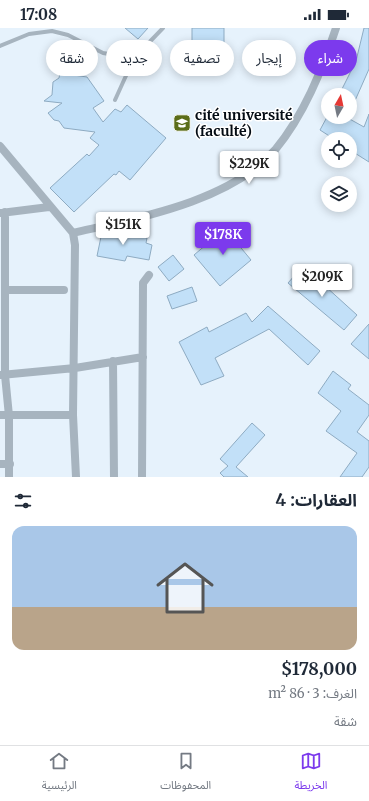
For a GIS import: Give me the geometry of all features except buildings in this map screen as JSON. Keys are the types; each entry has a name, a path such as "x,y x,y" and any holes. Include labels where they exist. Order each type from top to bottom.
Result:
{"street":[{"path":"73,233 139,217 206,196 246,174 274,150 293,124 311,93 336,28"},
{"path":"0,146 73,233 75,245 75,368 73,415 76,477"},
{"path":"9,477 9,416 2,375 2,338 6,290 3,252 3,212 50,207"},
{"path":"142,477 143,283 148,275"},
{"path":"6,290 64,290"},
{"path":"2,375 75,368 143,357"},
{"path":"113,361 114,477"},
{"path":"0,415 73,415"},
{"path":"0,464 10,464"}],"lane":[{"path":"151,40 163,28"},
{"path":"0,46 29,34 52,31 68,35 106,53"},
{"path":"115,100 126,76"}],"place":[{"name":"cité université (faculté)","path":"182,123"}]}
